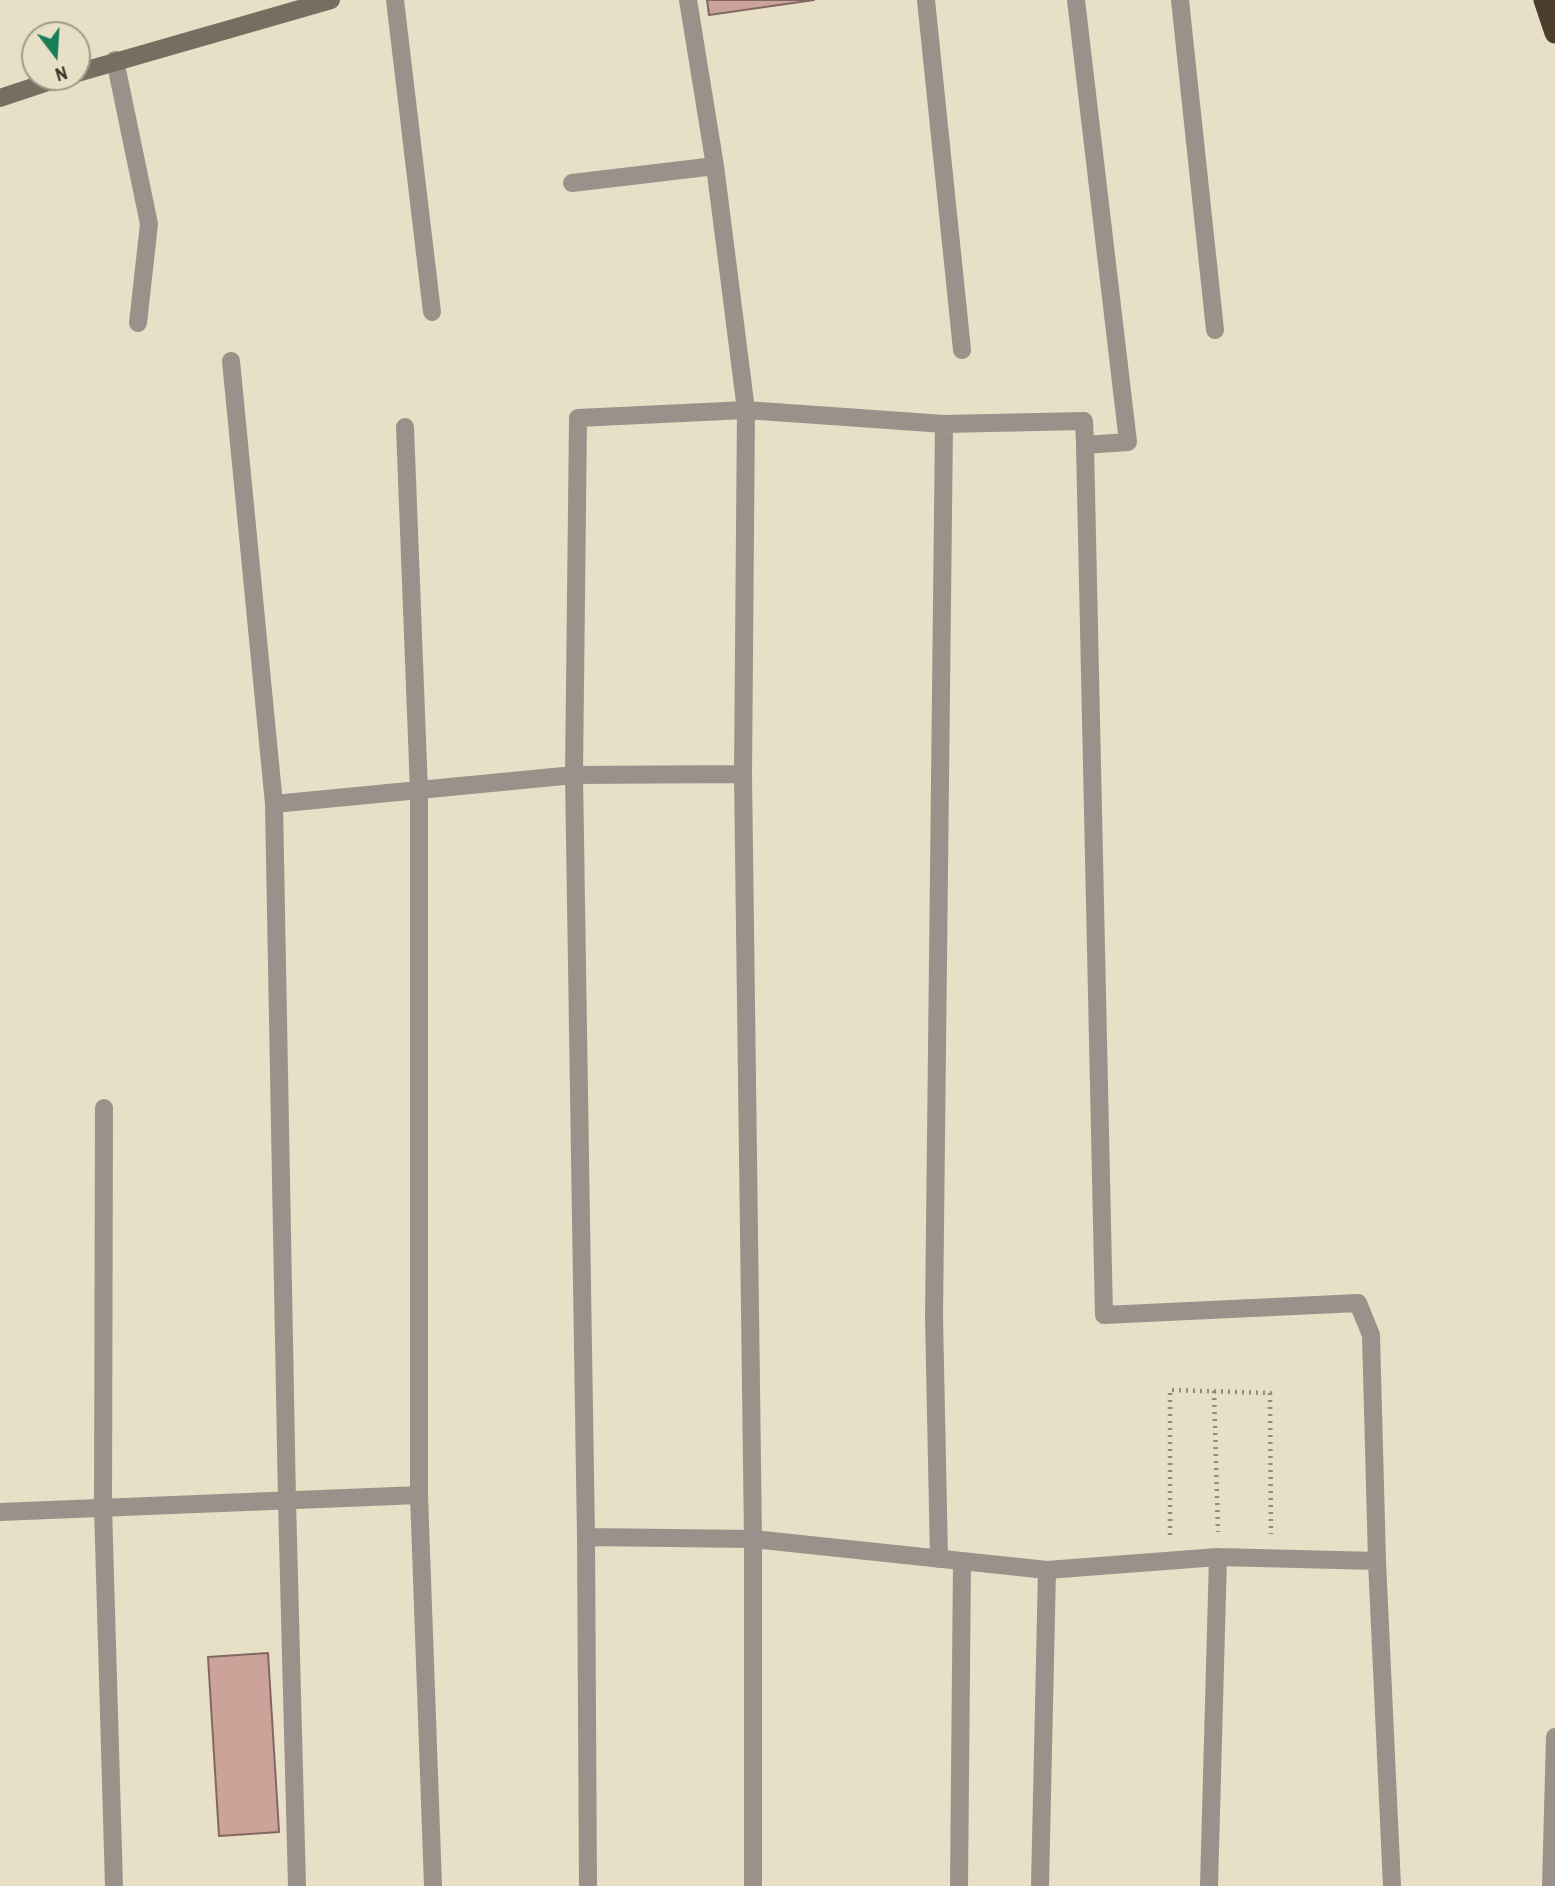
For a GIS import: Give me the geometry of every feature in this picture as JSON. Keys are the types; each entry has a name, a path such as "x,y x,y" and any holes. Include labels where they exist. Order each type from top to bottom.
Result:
{"highway":[{"path":"1544,0 1555,33"}],"street":[{"path":"91,68 331,0"},
{"path":"395,0 432,312"},
{"path":"688,0 715,166 746,410 743,774 753,1539 753,1886"},
{"path":"926,0 962,350"},
{"path":"1076,0 1128,442 1085,445"},
{"path":"1180,0 1215,330"},
{"path":"115,60 149,225 138,323"},
{"path":"0,98 21,91"},
{"path":"572,183 715,166"},
{"path":"231,361 274,804 286,1501 297,1886"},
{"path":"588,1886 586,1537 574,775 578,418 746,410 944,424 1084,421 1104,1315 1358,1303 1371,1335 1377,1561 1392,1886"},
{"path":"939,1559 934,1316 944,424"},
{"path":"405,427 419,791 419,1495 433,1886"},
{"path":"274,804 574,775 743,774"},
{"path":"104,1108 103,1507 114,1886"},
{"path":"0,1513 419,1495"},
{"path":"586,1537 753,1539 1047,1570 1218,1558 1377,1561"},
{"path":"1209,1886 1218,1558"},
{"path":"959,1886 962,1561"},
{"path":"1040,1886 1047,1570"},
{"path":"1551,1886 1555,1737"}],"path":[{"path":"1170,1560 1170,1390 1270,1393 1272,1560"},
{"path":"1214,1391 1218,1558"}],"building":[{"path":"707,0 814,0 709,15"},
{"path":"268,1653 279,1832 219,1836 208,1657"}]}
